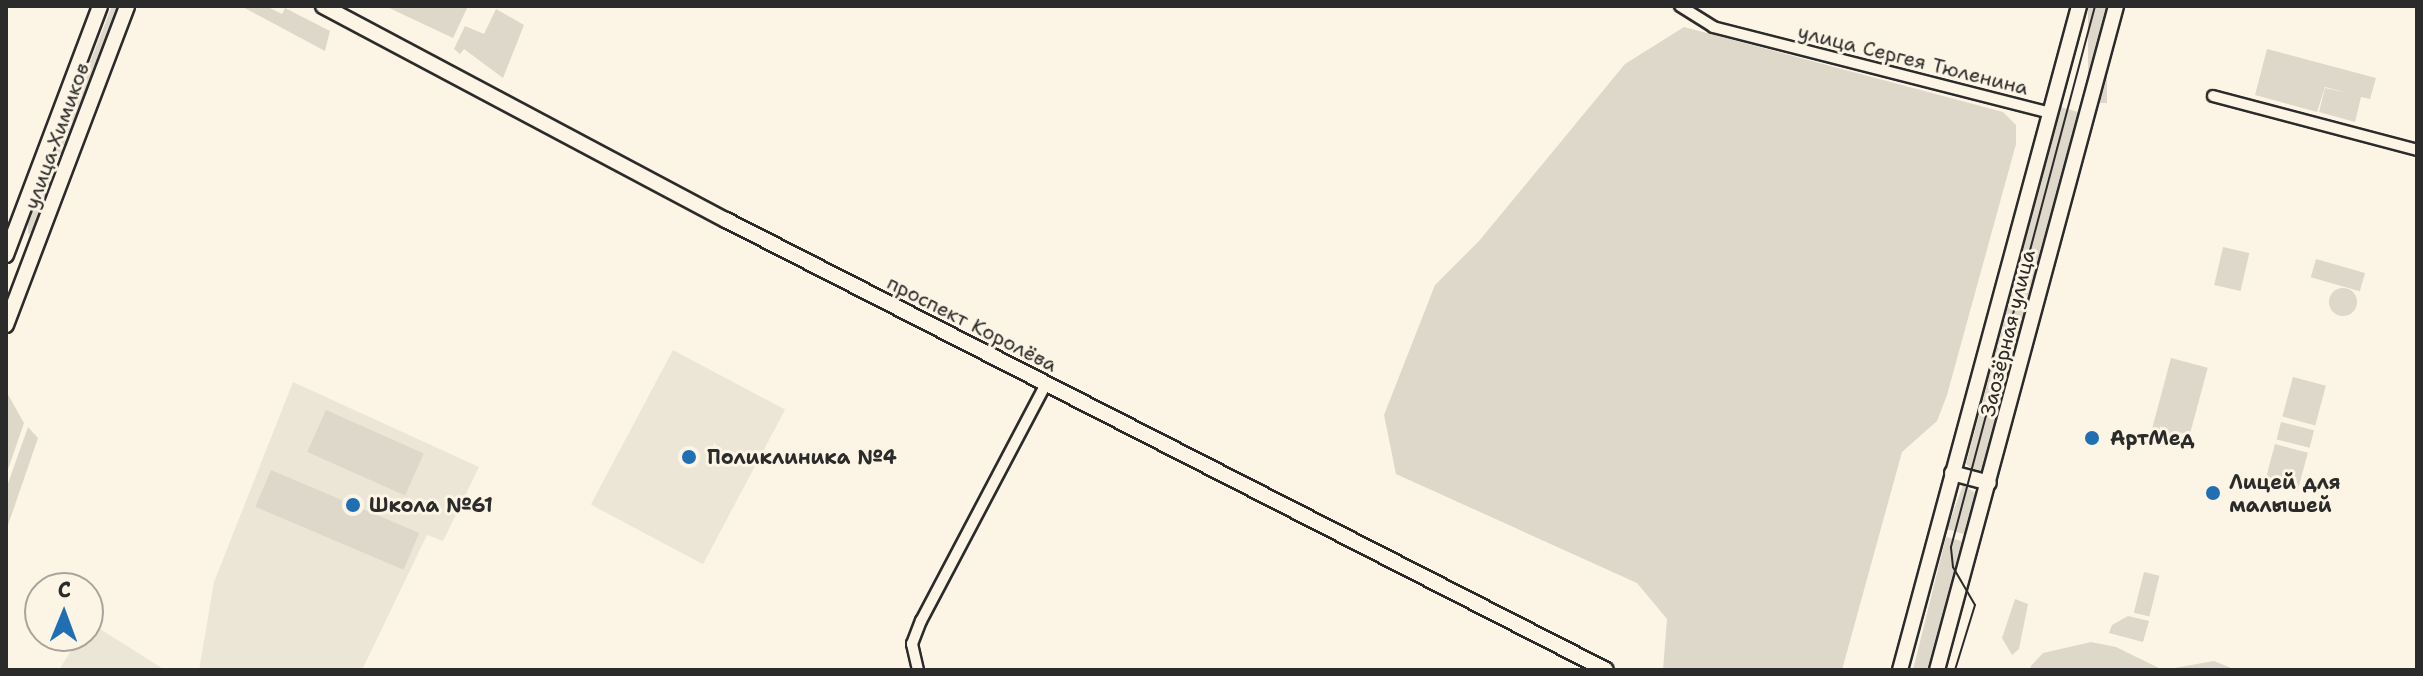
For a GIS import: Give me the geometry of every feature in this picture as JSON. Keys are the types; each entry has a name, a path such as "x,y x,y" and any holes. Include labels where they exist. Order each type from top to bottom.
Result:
{"main road":[{"name":"улица Химиков","path":"6,255 100,6"},
{"name":"улица Химиков","path":"6,325 127,6"},
{"name":"проспект Королёва","path":"323,6 1046,384 1606,670"},
{"name":"Заозёрная улица","path":"1900,670 2079,6"},
{"name":"Заозёрная улица","path":"1937,670 2116,6"},
{"path":"15,231 39,241"},
{"path":"1952,473 1989,483"}],"street":[{"name":"улица Сергея Тюленина","path":"1684,7 1713,27 2051,113"},
{"path":"2213,96 2417,150"},
{"path":"918,670 912,644 921,621 1046,384"}],"shaded area":[{"path":"112,6 121,6 34,231 28,234 28,221"},
{"path":"241,6 266,6 282,14 285,8 330,31 325,51"},
{"path":"385,6 468,6 453,38"},
{"path":"2088,6 2107,6 2107,103 2088,103"},
{"path":"496,9 524,25 503,78 464,49 460,54 454,49 465,26 484,34"},
{"path":"1684,27 2003,112 2016,125 2016,144 1947,395 1937,421 1902,452 1842,670 1663,670 1667,619 1637,583 1396,474 1384,415 1435,285 1479,241 1625,64"},
{"path":"2267,49 2376,78 2370,99 2361,97 2355,122 2319,112 2325,88 2347,93 2325,87 2317,112 2255,95"},
{"path":"2061,107 2078,112 1984,470 1976,473 1966,464"},
{"path":"2223,247 2249,253 2241,291 2214,285"},
{"path":"2316,259 2365,273 2360,291 2311,277"},
{"path":"2343,288 2353,292 2357,302 2353,312 2343,316 2333,312 2329,302 2333,292"},
{"name":"Поликлиника №4","path":"673,350 785,410 703,564 591,505"},
{"path":"2171,358 2208,368 2186,448 2150,438"},
{"path":"2293,377 2326,386 2315,425 2282,417"},
{"name":"Школа №61","path":"293,382 479,467 443,541 427,535 362,670 199,670 214,582"},
{"path":"6,391 24,423 6,475"},
{"path":"326,410 424,454 405,496 307,452"},
{"path":"2281,422 2314,430 2310,448 2277,439"},
{"path":"28,427 38,438 6,531 6,489"},
{"path":"2275,444 2308,453 2297,491 2265,483"},
{"path":"271,470 419,533 404,570 255,507"},
{"path":"1963,485 1978,495 1967,535 1947,529"},
{"path":"1946,537 1965,542 1930,670 1913,670"},
{"path":"2144,572 2160,576 2149,617 2134,613"},
{"path":"2015,599 2028,604 2019,649 2012,655 2002,638"},
{"path":"2128,616 2149,621 2143,642 2109,633 2112,625"},
{"path":"104,631 165,670 59,670 70,652 104,652"},
{"path":"2091,642 2116,647 2163,670 2033,670 2030,667 2043,653"},
{"path":"2214,661 2236,670 2163,670"}],"tram line":[{"path":"1955,670 1975,605 1953,567 1951,547 2095,6"}],"place":[{"name":"АртМед","path":"2092,438"},
{"name":"Поликлиника №4","path":"689,457"},
{"name":"Лицей для малышей","path":"2213,493"},
{"name":"Школа №61","path":"353,505"}]}
